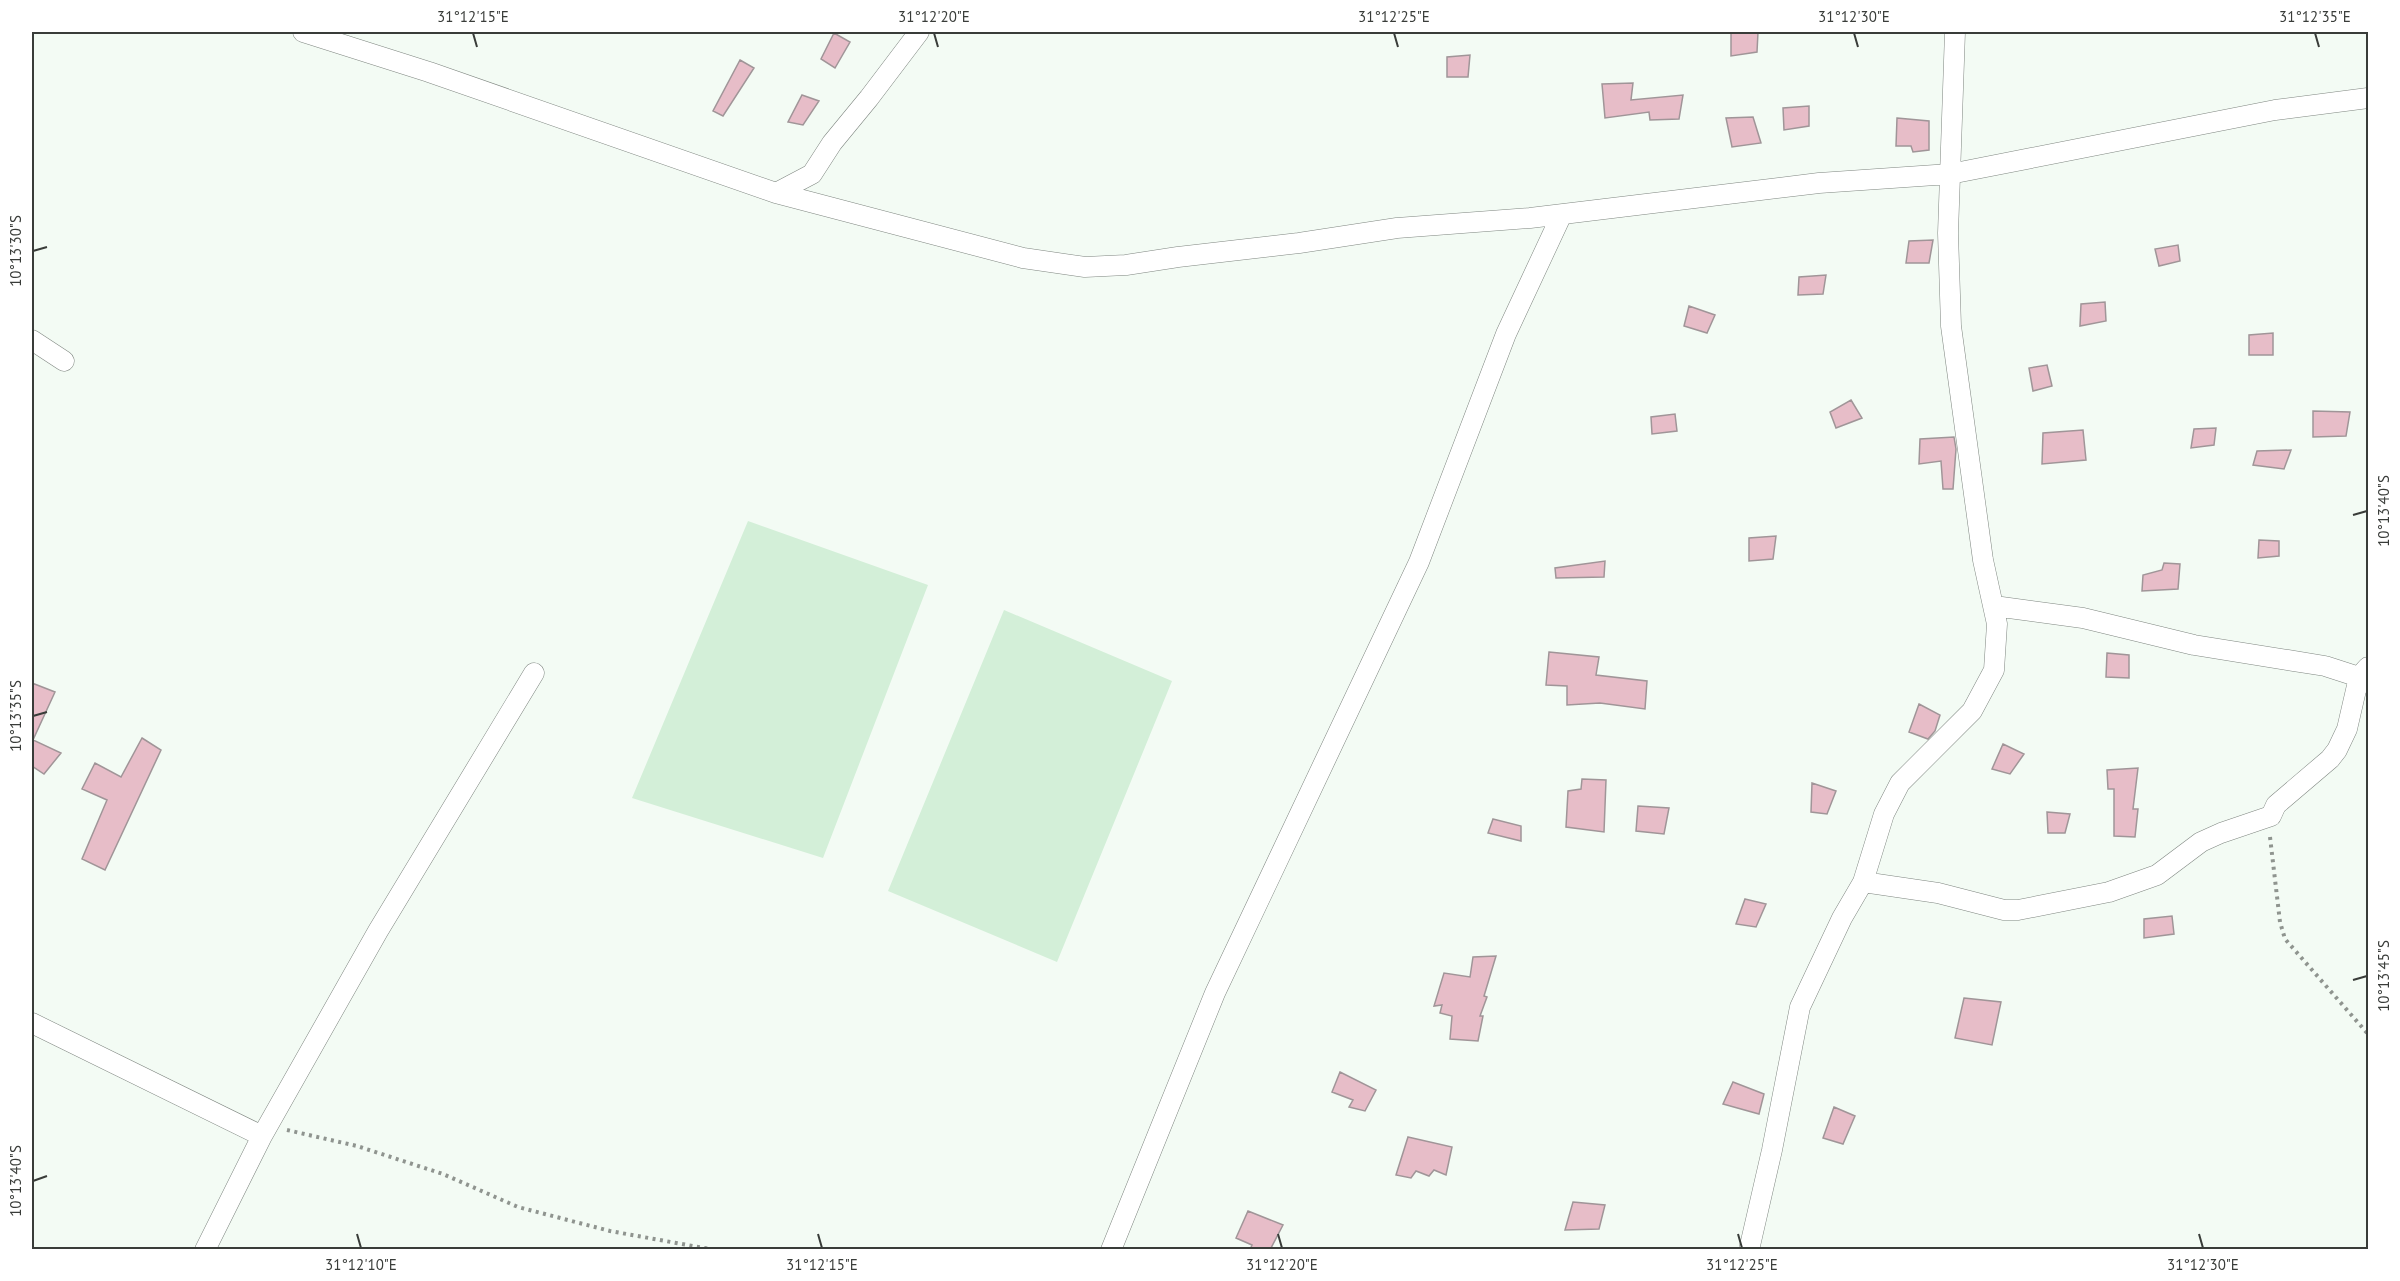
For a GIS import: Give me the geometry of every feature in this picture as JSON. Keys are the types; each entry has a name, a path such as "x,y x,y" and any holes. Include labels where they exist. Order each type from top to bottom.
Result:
{"street":[{"path":"303,32 440,76 776,193 1023,258 1085,267 1126,266 1397,228 1562,214 1819,183 1950,174 2275,110 2368,98"},
{"path":"776,193 812,174 832,143 870,98 919,32"},
{"path":"1749,1250 1800,1007 1827,947 1863,882 1884,814 1900,783 1972,711 1994,670 1997,624 1983,560 1951,326 1948,232 1955,32"},
{"path":"1111,1250 1215,993 1419,562 1506,334 1562,214"},
{"path":"32,340 64,361"},
{"path":"1863,882 1938,893 2004,910 2018,910 2109,892 2157,875 2201,842 2271,816 2276,805 2330,759 2337,750 2347,729 2365,676 2325,666 2194,645 2083,618 1994,606"},
{"path":"205,1250 266,1130 378,931 534,672"},
{"path":"32,1023 266,1130"}],"path":[{"path":"2271,816 2269,827 2272,866 2285,939 2368,1034"},
{"path":"266,1130 292,1132 357,1146 444,1174 518,1207 610,1231 715,1250"}],"green space":[{"path":"748,521 928,585 823,858 632,798"},
{"path":"1004,610 1172,681 1057,962 888,891"}],"building":[{"path":"1731,32 1758,32 1757,52 1731,56"},
{"path":"834,33 850,42 835,68 821,59"},
{"path":"1470,55 1468,77 1447,77 1447,57"},
{"path":"740,60 754,68 723,116 713,111"},
{"path":"1633,83 1631,100 1683,95 1679,119 1650,120 1649,112 1605,118 1602,84"},
{"path":"802,95 819,101 803,125 788,122"},
{"path":"1809,106 1809,126 1784,130 1783,108"},
{"path":"1753,117 1761,143 1732,147 1726,118"},
{"path":"1897,118 1929,121 1929,150 1913,152 1911,146 1896,146"},
{"path":"1933,240 1929,263 1906,263 1909,241"},
{"path":"2178,245 2180,261 2159,266 2155,249"},
{"path":"1826,275 1823,294 1798,295 1799,277"},
{"path":"2105,302 2106,321 2080,326 2081,304"},
{"path":"1689,306 1715,315 1707,333 1684,326"},
{"path":"2273,333 2273,355 2249,355 2249,335"},
{"path":"2047,365 2052,386 2033,391 2029,368"},
{"path":"1851,400 1862,418 1836,428 1830,412"},
{"path":"2313,411 2350,412 2346,436 2313,437"},
{"path":"1675,414 1677,431 1652,434 1651,417"},
{"path":"2216,428 2214,445 2191,448 2194,429"},
{"path":"2083,430 2086,460 2042,464 2043,433"},
{"path":"1954,437 1956,449 1953,489 1943,489 1941,461 1919,464 1920,439"},
{"path":"2291,450 2284,469 2253,465 2257,451"},
{"path":"1776,536 1773,559 1749,561 1749,538"},
{"path":"2259,540 2279,541 2279,556 2258,558"},
{"path":"1605,561 1604,577 1556,578 1555,568"},
{"path":"2164,563 2180,564 2178,589 2142,591 2143,575 2162,570"},
{"path":"1549,652 1599,657 1596,675 1647,681 1645,709 1600,703 1567,705 1567,686 1546,685"},
{"path":"2107,653 2129,655 2129,678 2106,677"},
{"path":"32,683 55,692 33,740 61,753 44,774 32,766"},
{"path":"1919,704 1940,715 1935,731 1928,739 1909,732"},
{"path":"142,738 161,750 105,870 82,859 107,800 82,789 95,763 121,777"},
{"path":"2003,744 2024,754 2010,774 1992,769"},
{"path":"2138,768 2133,809 2138,809 2135,837 2114,836 2114,789 2108,789 2107,770"},
{"path":"1582,779 1606,780 1604,832 1566,827 1568,791 1581,789"},
{"path":"1812,783 1836,791 1827,814 1811,812"},
{"path":"1638,806 1669,808 1664,834 1636,831"},
{"path":"2047,812 2070,814 2065,833 2048,833"},
{"path":"1493,819 1521,826 1521,841 1488,833"},
{"path":"1745,899 1766,904 1756,927 1736,924"},
{"path":"2172,916 2174,934 2144,938 2144,919"},
{"path":"1496,956 1484,996 1487,997 1480,1016 1483,1016 1478,1041 1450,1039 1452,1016 1440,1013 1442,1005 1434,1006 1444,973 1470,977 1473,957"},
{"path":"1964,998 2001,1002 1992,1045 1955,1038"},
{"path":"1340,1072 1376,1090 1365,1111 1349,1107 1353,1100 1332,1092"},
{"path":"1733,1082 1764,1094 1759,1114 1723,1104"},
{"path":"1834,1107 1855,1116 1843,1144 1823,1138"},
{"path":"1408,1137 1452,1147 1446,1175 1434,1170 1429,1176 1416,1171 1411,1178 1396,1175"},
{"path":"1573,1202 1605,1205 1599,1229 1565,1230"},
{"path":"1248,1211 1283,1225 1270,1250 1250,1250 1252,1245 1236,1238"}]}
